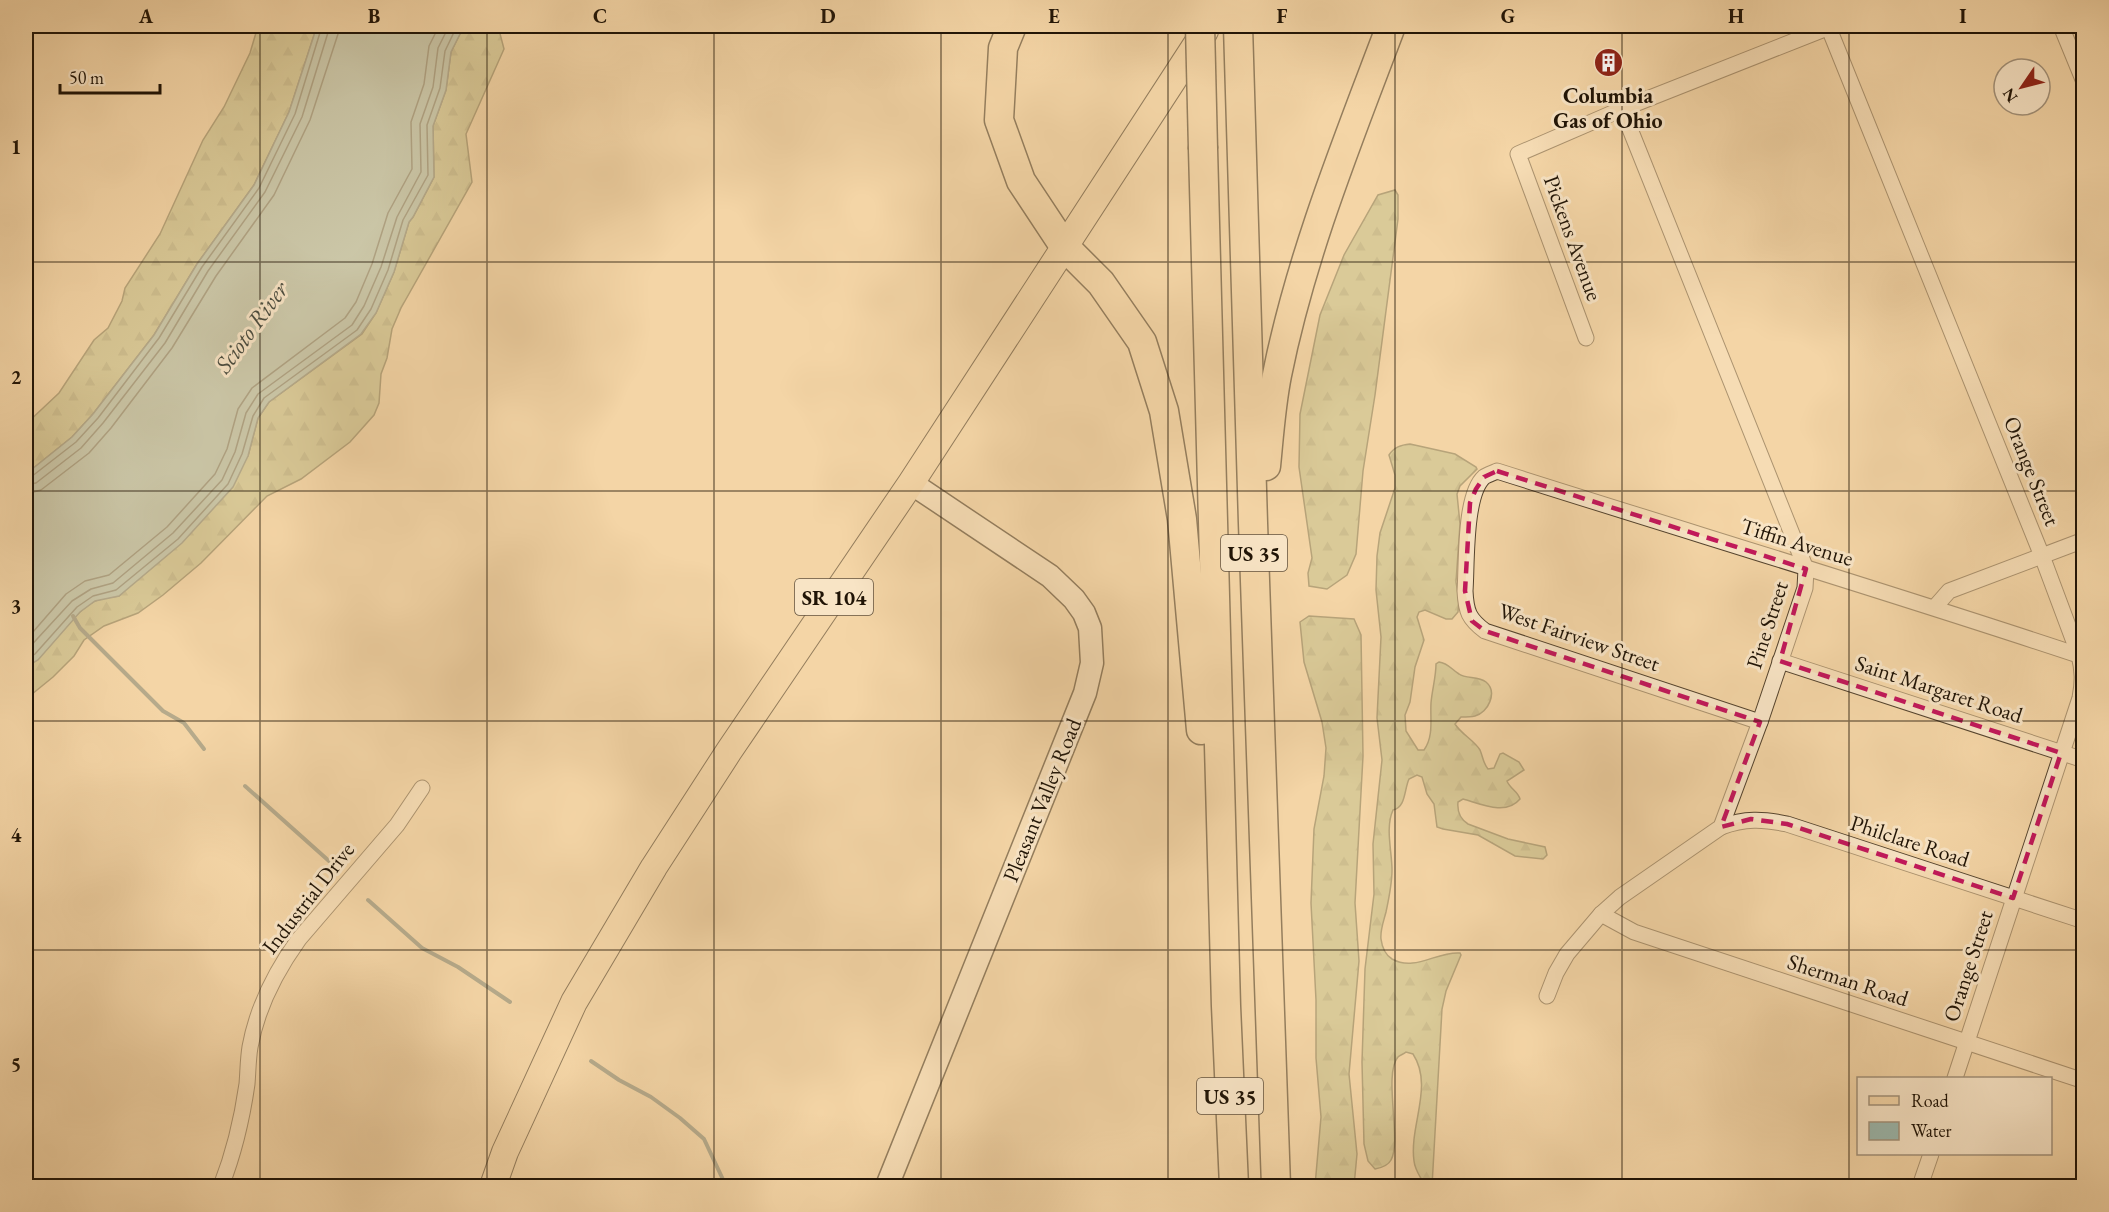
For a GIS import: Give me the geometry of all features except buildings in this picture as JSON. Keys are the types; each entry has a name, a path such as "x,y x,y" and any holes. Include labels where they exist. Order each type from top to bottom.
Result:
{"highway":[{"path":"1012,26 1003,48 999,120 1020,181 1064,246 1101,283 1142,342 1164,411 1182,519 1206,784 1222,841"},
{"name":"US 35","path":"1200,26 1226,1006 1234,1186"},
{"name":"US 35","path":"1238,26 1276,1186"},
{"path":"1253,523 1264,486 1276,377 1294,303 1322,209 1391,26"}],"main road":[{"name":"SR 104","path":"493,1186 505,1152 574,1002 654,867 729,751 911,483 1209,26"}],"street":[{"path":"1622,109 1830,26"},
{"name":"Orange Street","path":"1830,26 2081,656 2083,682 1955,1077"},
{"path":"2061,26 2084,82"},
{"name":"Pickens Avenue","path":"1586,338 1518,154 1622,109"},
{"name":"Pine Street","path":"1622,109 1806,569 1805,588 1760,722 1721,827"},
{"name":"Tiffin Avenue","path":"1497,471 1806,569 1935,607 2081,656"},
{"name":"West Fairview Street","path":"1497,471 1484,477 1470,503 1465,591 1466,605 1472,621 1485,631 1760,722"},
{"name":"Pleasant Valley Road","path":"887,1186 1085,693 1092,663 1090,628 1084,614 1064,588 1050,576 911,483"},
{"path":"1935,607 1949,591 2084,540"},
{"name":"Saint Margaret Road","path":"1780,661 2084,760"},
{"name":"Industrial Drive","path":"221,1186 241,1125 250,1047 258,1016 270,987 299,939 397,825 422,788"},
{"name":"Philclare Road","path":"1721,827 1751,819 1787,824 2084,921"},
{"path":"1547,996 1567,954 1601,914 1620,897 1721,827"},
{"name":"Sherman Road","path":"1601,914 1634,932 2084,1081"},
{"path":"1920,1186 1931,1155"}],"highlighted area":[{"path":"1497,471 1806,569 1780,661 2061,753 2013,898 1787,824 1751,819 1721,827 1760,722 1485,631 1472,621 1465,591 1470,503 1476,489 1484,477"}],"green space":[{"path":"258,26 317,26 289,112 254,185 197,264 154,335 93,414 72,437 26,474 26,424 59,393 94,340 108,328 122,301 125,288 160,234 203,140 224,107 250,53"},
{"path":"464,26 498,26 504,49 466,134 472,182 401,308 392,329 387,358 381,374 379,403 374,415 350,442 301,479 267,496 201,563 163,595 138,613 104,626 84,640 74,656 26,699 26,667 45,652 86,607 98,600 119,596 248,456 258,418 269,402 362,334 376,313 394,272 409,222 434,177 433,126 446,90 451,52"},
{"path":"1395,190 1398,195 1398,219 1363,471 1356,554 1347,575 1327,589 1309,586 1308,573 1312,558 1299,467 1300,414 1320,315 1344,255 1378,195"},
{"path":"1410,444 1455,454 1477,469 1460,486 1457,494 1460,524 1456,582 1458,612 1452,619 1446,619 1425,610 1419,612 1417,617 1424,640 1415,667 1410,702 1405,715 1406,731 1418,750 1424,750 1430,733 1436,664 1439,662 1462,676 1486,682 1491,691 1487,707 1475,716 1461,717 1455,724 1480,750 1488,769 1494,768 1500,754 1503,753 1519,762 1524,770 1507,781 1520,799 1508,807 1501,808 1463,799 1458,802 1459,812 1468,824 1508,839 1545,847 1547,855 1543,859 1515,856 1478,835 1437,827 1434,804 1427,794 1422,777 1417,775 1409,779 1402,802 1393,810 1389,824 1391,880 1381,936 1384,950 1392,959 1409,963 1451,953 1461,955 1446,991 1442,1009 1432,1186 1425,1186 1414,1161 1413,1148 1421,1079 1419,1066 1413,1054 1406,1052 1398,1057 1394,1066 1392,1092 1395,1138 1390,1162 1375,1169 1368,1161 1364,1144 1362,1062 1365,969 1374,894 1373,844 1382,760 1377,718 1381,637 1376,590 1377,556 1380,533 1395,488 1395,475 1389,455 1398,447"},
{"path":"1309,616 1354,619 1361,635 1363,756 1355,903 1359,961 1349,1074 1357,1154 1354,1186 1315,1186 1321,1117 1316,1058 1316,1000 1311,903 1314,829 1324,776 1326,748 1322,722 1304,662 1300,622"}],"water":[{"name":"Scioto River","path":"317,26 464,26 451,52 446,90 433,126 434,177 409,222 394,272 376,313 361,334 269,402 258,418 248,456 233,487 182,543 119,596 95,601 80,612 38,660 26,667 26,474 72,437 93,414 154,335 197,264 254,185 289,112"}],"waterway":[{"path":"73,616 80,628 163,711 184,723 204,749"},
{"path":"245,786 329,861"},
{"path":"368,900 422,948 458,967 510,1002"},
{"path":"591,1061 619,1080 651,1097 704,1139 726,1186"}],"place":[{"name":"Columbia Gas of Ohio","path":"1608,63"}]}
